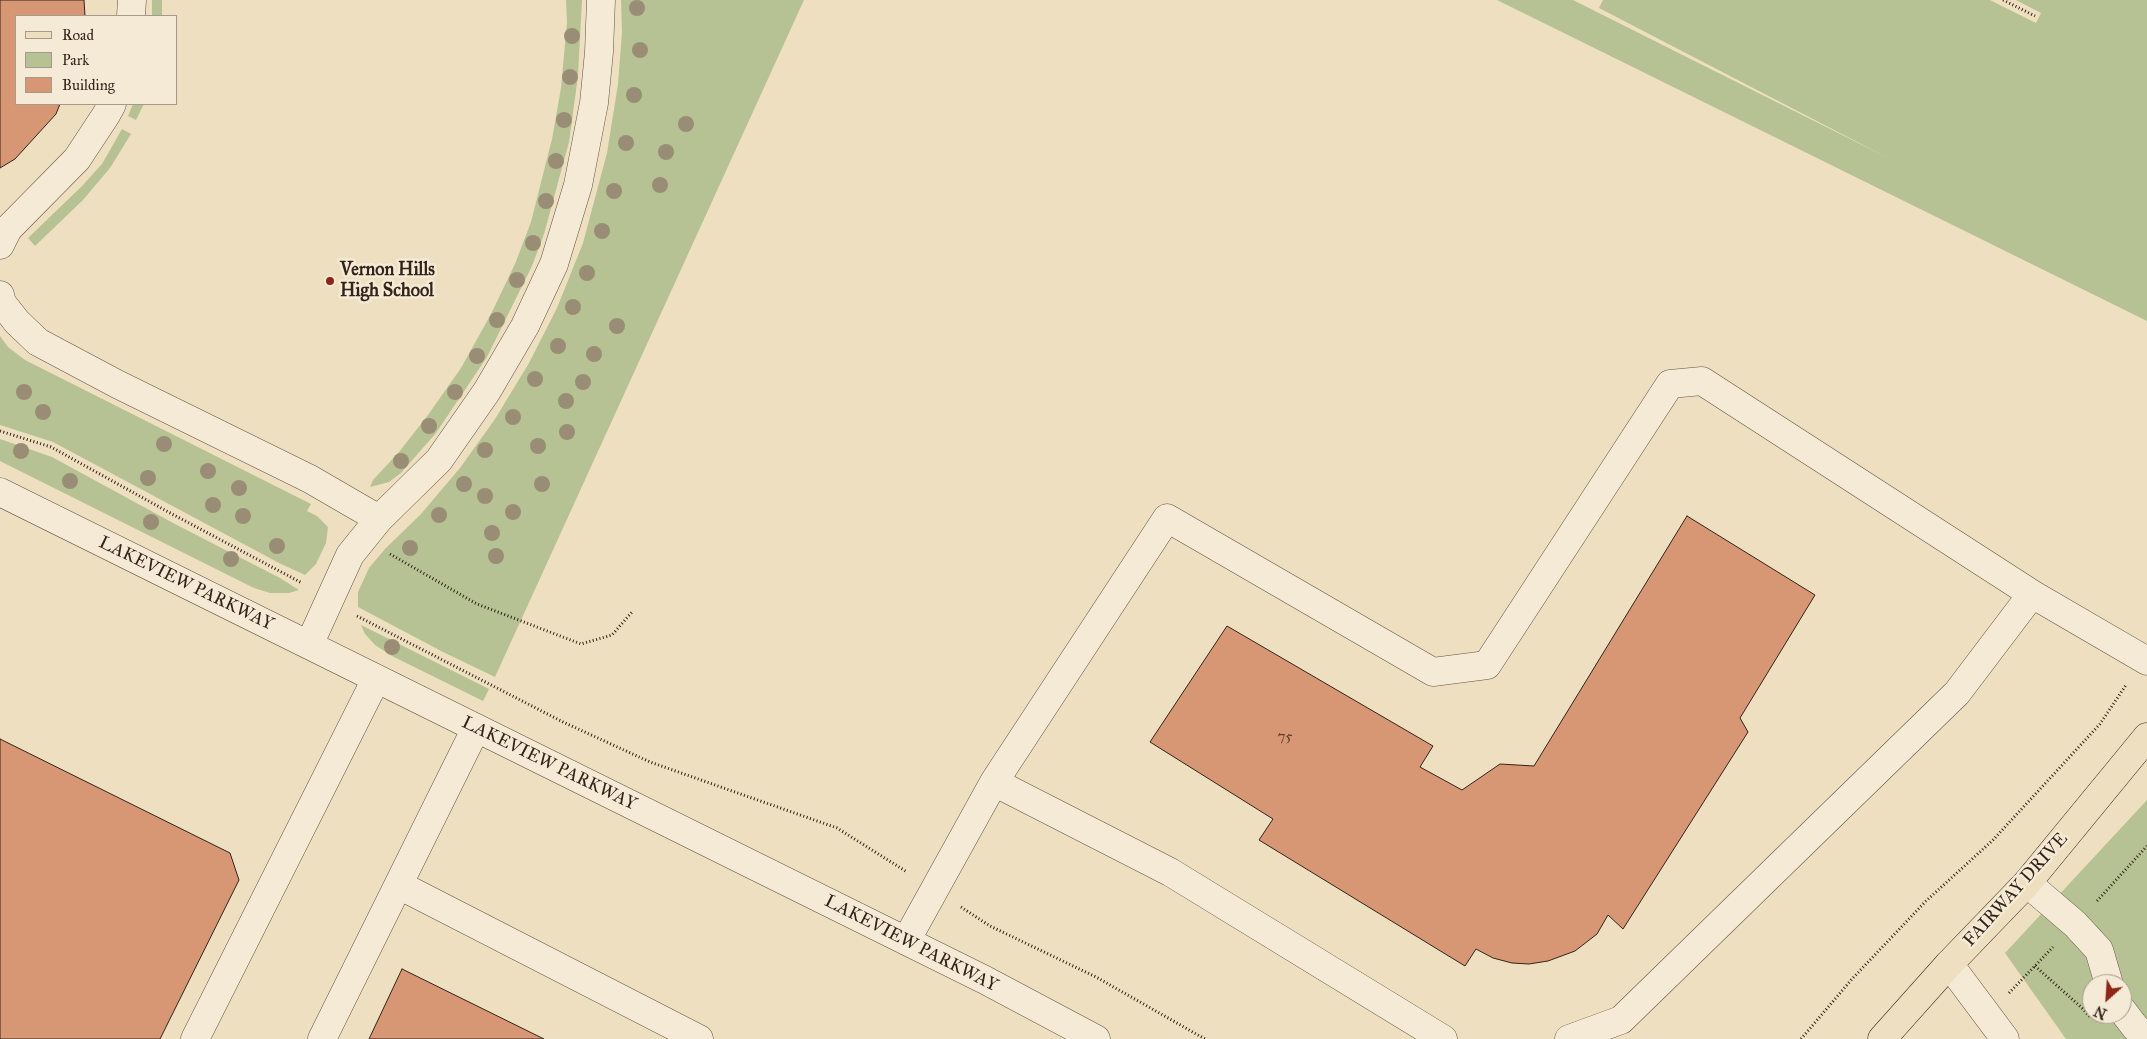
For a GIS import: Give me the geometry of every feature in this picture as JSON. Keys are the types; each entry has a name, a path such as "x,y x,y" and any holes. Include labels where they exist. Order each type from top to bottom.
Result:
{"main road":[{"name":"FAIRWAY DRIVE","path":"1882,1039 1948,964 2027,883 2147,737"}],"street":[{"path":"131,15 132,0"},
{"path":"309,645 350,555 379,519 439,460 487,391 525,326 554,264 578,186 594,103 600,52 601,0"},
{"path":"0,245 8,229 77,159 111,105"},
{"path":"0,295 2,303 17,322 38,342 117,384 310,480 379,519"},
{"path":"906,941 994,782 1167,518 1433,672 1487,665 1670,384 1702,381 2032,594 2145,660"},
{"name":"LAKEVIEW PARKWAY","path":"0,492 906,941 1096,1039"},
{"path":"1569,1039 1621,1020 1957,693 2032,594"},
{"path":"195,1039 376,679"},
{"path":"322,1039 476,728"},
{"path":"994,782 1170,872 1443,1039"},
{"path":"2027,883 2075,924 2099,950 2106,974"},
{"path":"399,885 699,1039"},
{"path":"1948,964 2005,1039"},
{"path":"2132,1023 2147,1039"}],"path":[{"path":"2003,0 2035,16"},
{"path":"0,431 51,447 330,598 364,622 563,722 650,762 837,828 990,926 1096,977 1205,1039"},
{"path":"387,552 477,604 581,644 612,635 632,612"},
{"path":"1801,1039 1858,972 1926,902 1993,840 2100,724 2145,660"},
{"path":"2035,966 2082,1008"}],"green space":[{"path":"152,0 162,0 162,15 152,15"},
{"path":"566,0 582,0 578,76 569,142 544,234 532,266 487,357 436,433 401,473 389,482 370,487 373,480 399,452 428,415 461,368 491,314 515,264 531,222 552,139 561,88 567,22"},
{"path":"621,0 804,0 495,677 358,607 358,592 369,568 385,549 421,514 460,468 495,419 529,363 557,308 583,243 607,153 618,84 622,32"},
{"path":"1497,0 1573,0 1888,158 1599,8 1603,0 1990,0 2036,23 2041,13 2016,0 2147,0 2147,321"},
{"path":"133,105 144,105 136,120 128,116"},
{"path":"122,129 131,134 110,168 83,200 35,246 28,238 102,164"},
{"path":"0,336 8,347 25,360 311,504 307,511 317,516 328,527 326,543 316,564 305,575 279,563 53,442 0,425"},
{"path":"0,439 52,457 175,524 280,578 299,590 289,593 270,593 254,588 0,461"},
{"path":"361,625 489,689 483,701 392,656 375,645 365,634"},
{"path":"2147,800 2147,1039 2066,1039 2005,953"}],"building":[{"path":"0,0 84,0 85,15 15,15 15,105 60,105 56,114 15,159 0,168"},
{"path":"1687,516 1815,595 1740,718 1748,732 1623,929 1608,915 1597,934 1575,951 1548,961 1529,964 1512,963 1493,958 1476,949 1465,966 1259,840 1273,819 1150,742 1227,626 1433,746 1420,767 1462,790 1500,764 1534,766"},
{"path":"0,739 230,853 239,880 160,1039 0,1039"},
{"path":"402,969 544,1039 369,1039"}],"place":[{"name":"Vernon Hills High School","path":"330,281"}]}
